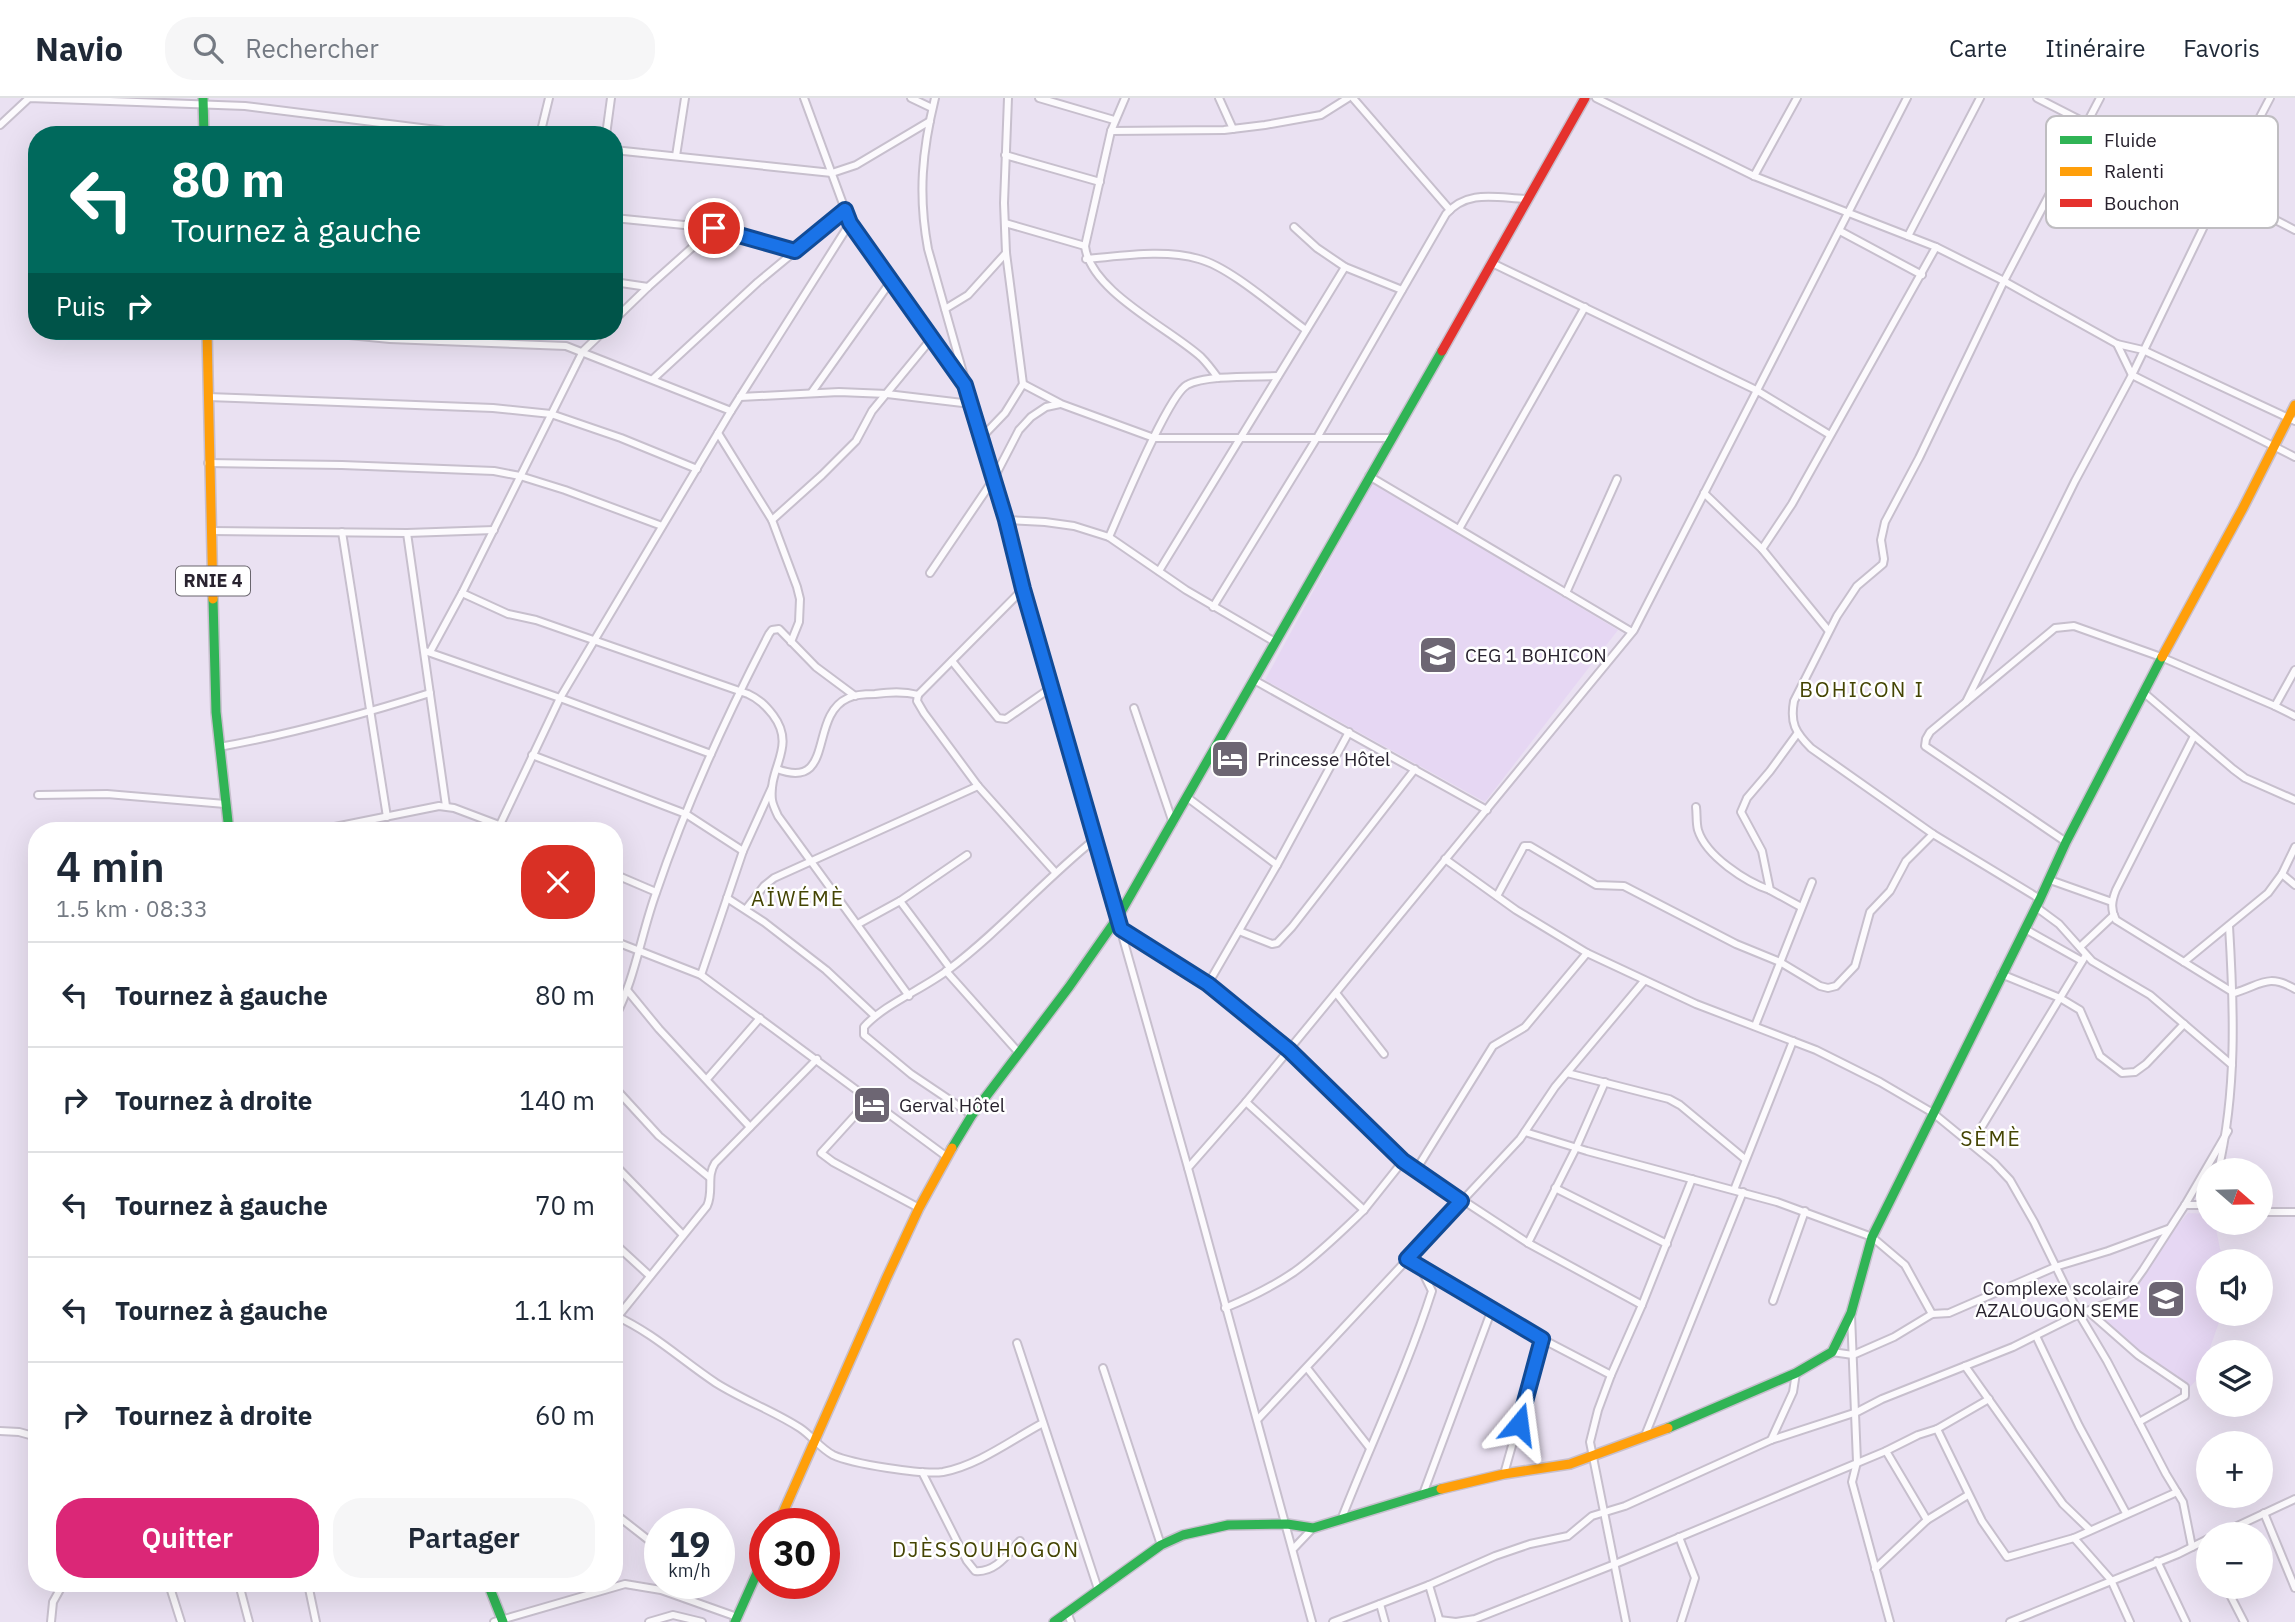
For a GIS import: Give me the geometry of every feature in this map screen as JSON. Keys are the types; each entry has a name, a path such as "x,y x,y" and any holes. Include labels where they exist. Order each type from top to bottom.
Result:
{"street":[{"path":"0,125 29,98 203,102 398,126"},
{"path":"542,126 549,98"},
{"path":"607,126 611,98"},
{"path":"676,156 685,98"},
{"path":"804,98 850,223 965,385"},
{"path":"911,98 932,108"},
{"path":"935,98 921,184 923,223 965,385 1118,917 1294,1548 1312,1622"},
{"path":"982,437 1004,413 1023,384 1004,223 1008,98"},
{"path":"1039,98 1114,120"},
{"path":"1125,98 1111,131 1085,246 1086,259 1095,273 1151,323 1202,358 1218,378"},
{"path":"1220,98 1233,129"},
{"path":"1111,131 1233,129 1321,115 1350,98 1450,210"},
{"path":"785,1508 919,1208 947,1157 972,1115 1118,917 1585,98"},
{"path":"1596,98 1754,176 1936,247 2004,281 2117,344 2143,350 2292,419"},
{"path":"1754,176 1797,98"},
{"path":"1188,1168 1247,1102 1632,632 1907,98"},
{"path":"1908,236 1980,98"},
{"path":"2037,98 2073,116"},
{"path":"2090,116 2099,98"},
{"path":"2261,116 2270,98"},
{"path":"203,102 204,126"},
{"path":"623,151 832,173 856,165 930,121"},
{"path":"1005,155 1100,182"},
{"path":"1213,607 1318,436 1450,210 1467,197 1528,199"},
{"path":"2046,201 1885,522 1881,540 1883,564 1857,586 1828,631 1794,701 1792,723 1797,734 1811,748 1878,798 2038,903 2080,947 2084,958"},
{"path":"653,379 758,282 845,210"},
{"path":"623,219 714,228 795,251"},
{"path":"2278,221 2295,230"},
{"path":"501,822 561,698 731,411 850,223"},
{"path":"1004,223 1085,246"},
{"path":"1294,227 1317,248 1345,267 1402,290"},
{"path":"623,311 714,228"},
{"path":"1966,702 2203,228"},
{"path":"1840,231 1922,275"},
{"path":"1762,549 1792,504 1936,247"},
{"path":"945,309 968,295 1006,253"},
{"path":"1086,259 1165,255 1198,258 1220,267 1306,330"},
{"path":"1492,262 1756,390 1830,435"},
{"path":"1159,571 1345,267"},
{"path":"812,392 891,281"},
{"path":"623,283 648,287"},
{"path":"1459,529 1585,307"},
{"path":"772,520 856,441 872,411 932,338"},
{"name":"RNIE 4","path":"207,340 213,636 219,747 228,822"},
{"path":"430,340 566,346 731,411"},
{"path":"427,651 462,593 583,351 595,340"},
{"path":"2117,344 2132,374 2295,457"},
{"path":"1109,537 1154,438 1181,389 1190,383 1218,378 1278,376"},
{"path":"1023,384 1061,404 1154,438 1391,438"},
{"path":"740,397 812,392 887,394 971,404"},
{"path":"208,397 493,408 551,414 621,438 697,469"},
{"path":"930,573 993,480 1009,446 1031,417 1046,407 1061,404"},
{"path":"1054,1622 1161,1545 1183,1535 1228,1525 1287,1524 1313,1528 1423,1494 1504,1474 1554,1468 1644,1438 1796,1373 1832,1352 1851,1312 1872,1237 2050,880 2066,842 2161,657 2274,447 2292,419 2295,405"},
{"path":"718,433 772,520 800,599 799,622 792,642"},
{"path":"208,463 494,471 520,476 607,503 662,526"},
{"path":"1369,476 1632,632"},
{"path":"1566,593 1617,479"},
{"path":"1704,492 1762,549 1828,631"},
{"path":"1006,520 1074,526 1109,537 1213,607 1275,642"},
{"path":"212,531 407,533 494,530"},
{"path":"342,532 387,817"},
{"path":"407,533 427,651 430,693 446,806"},
{"path":"1023,589 918,695 917,701 978,786 1055,872"},
{"path":"462,593 508,614 596,639 739,692 764,703 778,722 784,736 773,785 743,851 701,975"},
{"path":"2066,842 1925,746 1930,732 2055,628 2074,626 2161,657 2295,716"},
{"path":"623,999 656,892 686,814 739,692 772,630 779,629 816,667 855,696"},
{"path":"427,651 711,754"},
{"path":"953,661 998,718 1006,719 1052,687"},
{"path":"2275,706 2295,670"},
{"path":"1254,680 1487,810"},
{"path":"777,769 790,774 807,772 817,758 821,737 840,703 855,696 897,691 918,695"},
{"path":"2143,692 2245,778 2295,800"},
{"path":"219,747 279,737 430,693"},
{"path":"1134,708 1173,823"},
{"path":"1208,984 1277,866 1349,732"},
{"path":"1770,890 1765,859 1741,808 1797,734"},
{"path":"2194,736 2136,848 2112,902 2113,915 2116,920 2234,993"},
{"path":"532,755 686,814 743,851"},
{"path":"1239,931 1272,944 1277,943 1415,769"},
{"path":"773,785 772,801 778,816 909,996"},
{"path":"746,909 774,878 978,786"},
{"path":"38,794 107,794 225,804"},
{"path":"1188,798 1277,866"},
{"path":"361,822 446,806 484,822"},
{"path":"1696,807 1697,828 1708,847 1744,878 1801,907"},
{"path":"1497,896 1527,845 1596,885 1624,886 1735,944 1780,962 1820,986 1836,986 1855,966 1870,912 1890,891 1906,861 1933,834"},
{"path":"972,1115 911,1074 868,1040 863,1031 875,1016 948,970 1095,839"},
{"path":"2184,962 2268,893 2283,874 2295,847"},
{"path":"858,924 900,901 967,855"},
{"path":"1445,859 1540,926 1587,953 1644,981 1834,1058 1933,1113 1972,1143 2010,1180 2034,1222 2079,1314 2107,1360 2177,1492 2187,1517 2192,1547"},
{"path":"2283,874 2295,885"},
{"path":"623,878 656,892"},
{"path":"2050,880 2112,902"},
{"path":"1755,1026 1812,882"},
{"path":"727,898 746,909 826,970 875,1016"},
{"path":"900,901 948,970 1019,1053"},
{"path":"2080,947 2113,915"},
{"path":"2221,1158 2228,1131 2232,1065 2234,993 2230,926"},
{"path":"1121,929 1208,984 1289,1050 1403,1161 1528,1243 1642,1305"},
{"path":"2025,929 2092,961 2150,995 2232,1065"},
{"path":"623,944 701,975 947,1157"},
{"path":"1416,1170 1493,1046 1525,1027 1587,953"},
{"path":"1972,1143 2084,958"},
{"path":"2001,974 2060,998 2080,1010 2100,1056 2122,1073 2135,1072 2146,1064 2185,1024"},
{"path":"2234,993 2273,980 2281,981 2295,989"},
{"path":"1258,1419 1525,1132 1544,1102 1644,981"},
{"path":"627,990 659,1029 750,1127"},
{"path":"1336,993 1384,1054"},
{"path":"707,1079 760,1018"},
{"path":"1734,1190 1793,1041"},
{"path":"623,1308 711,1198 709,1177 715,1163 817,1059"},
{"path":"1567,1073 1669,1099 1680,1105 1745,1159"},
{"path":"1528,1243 1576,1148 1605,1082"},
{"path":"623,1097 659,1136 709,1177"},
{"path":"870,1098 821,1153 919,1208"},
{"path":"1247,1102 1364,1210"},
{"path":"1333,1622 1495,1556 1530,1544 1568,1536 1587,1518 1684,1481 1771,1440 1857,1412 2125,1295 2185,1205 2228,1131"},
{"path":"1525,1132 1743,1192 1805,1211 1872,1237 1905,1265 1932,1314"},
{"path":"1225,1308 1264,1291 1318,1253 1364,1210 1403,1161"},
{"path":"623,1173 683,1235"},
{"path":"1617,1622 1626,1620 1590,1442 1611,1375 1692,1179"},
{"path":"1555,1188 1667,1244"},
{"path":"1644,1438 1743,1192"},
{"path":"2185,1205 2196,1205"},
{"path":"1773,1301 1805,1211"},
{"path":"2273,1212 2295,1212"},
{"path":"1832,1352 1853,1355 1894,1337 1932,1314 1940,1315 1965,1307 2055,1267 2169,1229"},
{"path":"623,1251 650,1276"},
{"path":"1407,1259 1542,1339 1611,1375"},
{"path":"1420,1267 1432,1291"},
{"path":"1341,1520 1409,1356 1432,1291 1445,1281"},
{"path":"1423,1494 1492,1309"},
{"path":"2088,1311 2147,1362 2185,1387 2185,1396 2139,1422"},
{"path":"1851,1312 1857,1412 1857,1462 1852,1482 1890,1622"},
{"path":"623,1321 669,1346 717,1383 798,1427 835,1456 850,1461 922,1472 942,1472 973,1462 1043,1423"},
{"path":"2036,1336 2078,1426 2126,1513"},
{"path":"1504,1474 1542,1339"},
{"path":"1017,1342 1098,1589"},
{"path":"1965,1366 2063,1504 2090,1530"},
{"path":"1103,1368 1161,1545"},
{"path":"1307,1368 1369,1447"},
{"path":"1771,1440 1793,1392 1796,1373"},
{"path":"1429,1585 1439,1621 1475,1619 1886,1451 1937,1429 1989,1399"},
{"path":"1937,1429 1982,1521 2007,1557 2074,1538 2177,1492"},
{"path":"0,1431 28,1434"},
{"path":"1886,1451 1927,1520"},
{"path":"922,1472 975,1571 997,1566 1020,1541"},
{"path":"1875,1569 1927,1520 1968,1495"},
{"path":"2245,1522 2295,1499"},
{"path":"2263,1513 2292,1574 2295,1588"},
{"path":"623,1520 644,1536"},
{"path":"1294,1548 1313,1528"},
{"path":"1679,1537 1695,1578 1681,1622"},
{"path":"2074,1538 2111,1580 2130,1622"},
{"path":"2010,1622 2196,1545"},
{"path":"2157,1561 2186,1622"},
{"path":"623,1584 644,1586"},
{"path":"688,1599 736,1620 749,1591"},
{"path":"51,1622 53,1602 58,1592"},
{"path":"172,1592 181,1622"},
{"path":"241,1592 249,1622"},
{"path":"311,1592 317,1622"},
{"path":"490,1592 499,1621 584,1592"},
{"path":"2232,1599 2244,1622"},
{"path":"1380,1604 1385,1622"},
{"path":"1067,1612 1071,1622"},
{"path":"649,1622 673,1615 702,1622"}],"shaded area":[{"name":"CEG 1 BOHICON","path":"1372,483 1618,630 1485,802 1265,680"},
{"name":"Complexe scolaire AZALOUGON SEME","path":"2188,1213 2196,1213 2196,1236 2218,1236 2220,1249 2196,1249 2196,1326 2218,1326 2213,1340 2196,1340 2196,1380 2190,1387 2150,1362 2115,1335 2100,1318 2129,1293 2155,1253"}],"traffic: fast":[{"path":"203,98 204,126"},
{"path":"952,1148 972,1115 1069,987 1118,917 1442,351"},
{"path":"213,599 216,712 228,822"},
{"path":"1668,1428 1796,1373 1832,1352 1851,1313 1872,1237 2066,842 2162,657"},
{"path":"1054,1622 1161,1545 1183,1535 1228,1525 1287,1524 1313,1528 1441,1489"},
{"path":"735,1622 749,1591"},
{"path":"491,1592 503,1622"}],"traffic: slow":[{"path":"207,340 213,599"},
{"path":"2162,657 2295,405"},
{"path":"785,1508 886,1279 919,1208 952,1148"},
{"path":"1441,1489 1504,1474 1570,1464 1668,1428"}],"traffic: jam":[{"path":"1442,351 1585,98"}],"place":[{"name":"CEG 1 BOHICON","path":"1438,655"},
{"name":"Princesse Hôtel","path":"1230,759"},
{"name":"Gerval Hôtel","path":"872,1105"},
{"name":"Complexe scolaire AZALOUGON SEME","path":"2166,1299"}],"district":[{"name":"BOHICON I","path":"1862,690"},
{"name":"AÏWÉMÈ","path":"798,899"},
{"name":"SÈMÈ","path":"1991,1139"},
{"name":"DJÈSSOUHOGON","path":"986,1550"}],"route":[{"path":"714,228 795,251 845,210 850,223 965,385 1006,520 1023,589 1121,929 1208,984 1289,1050 1403,1161 1461,1201 1407,1259 1542,1339 1519,1424"}]}
